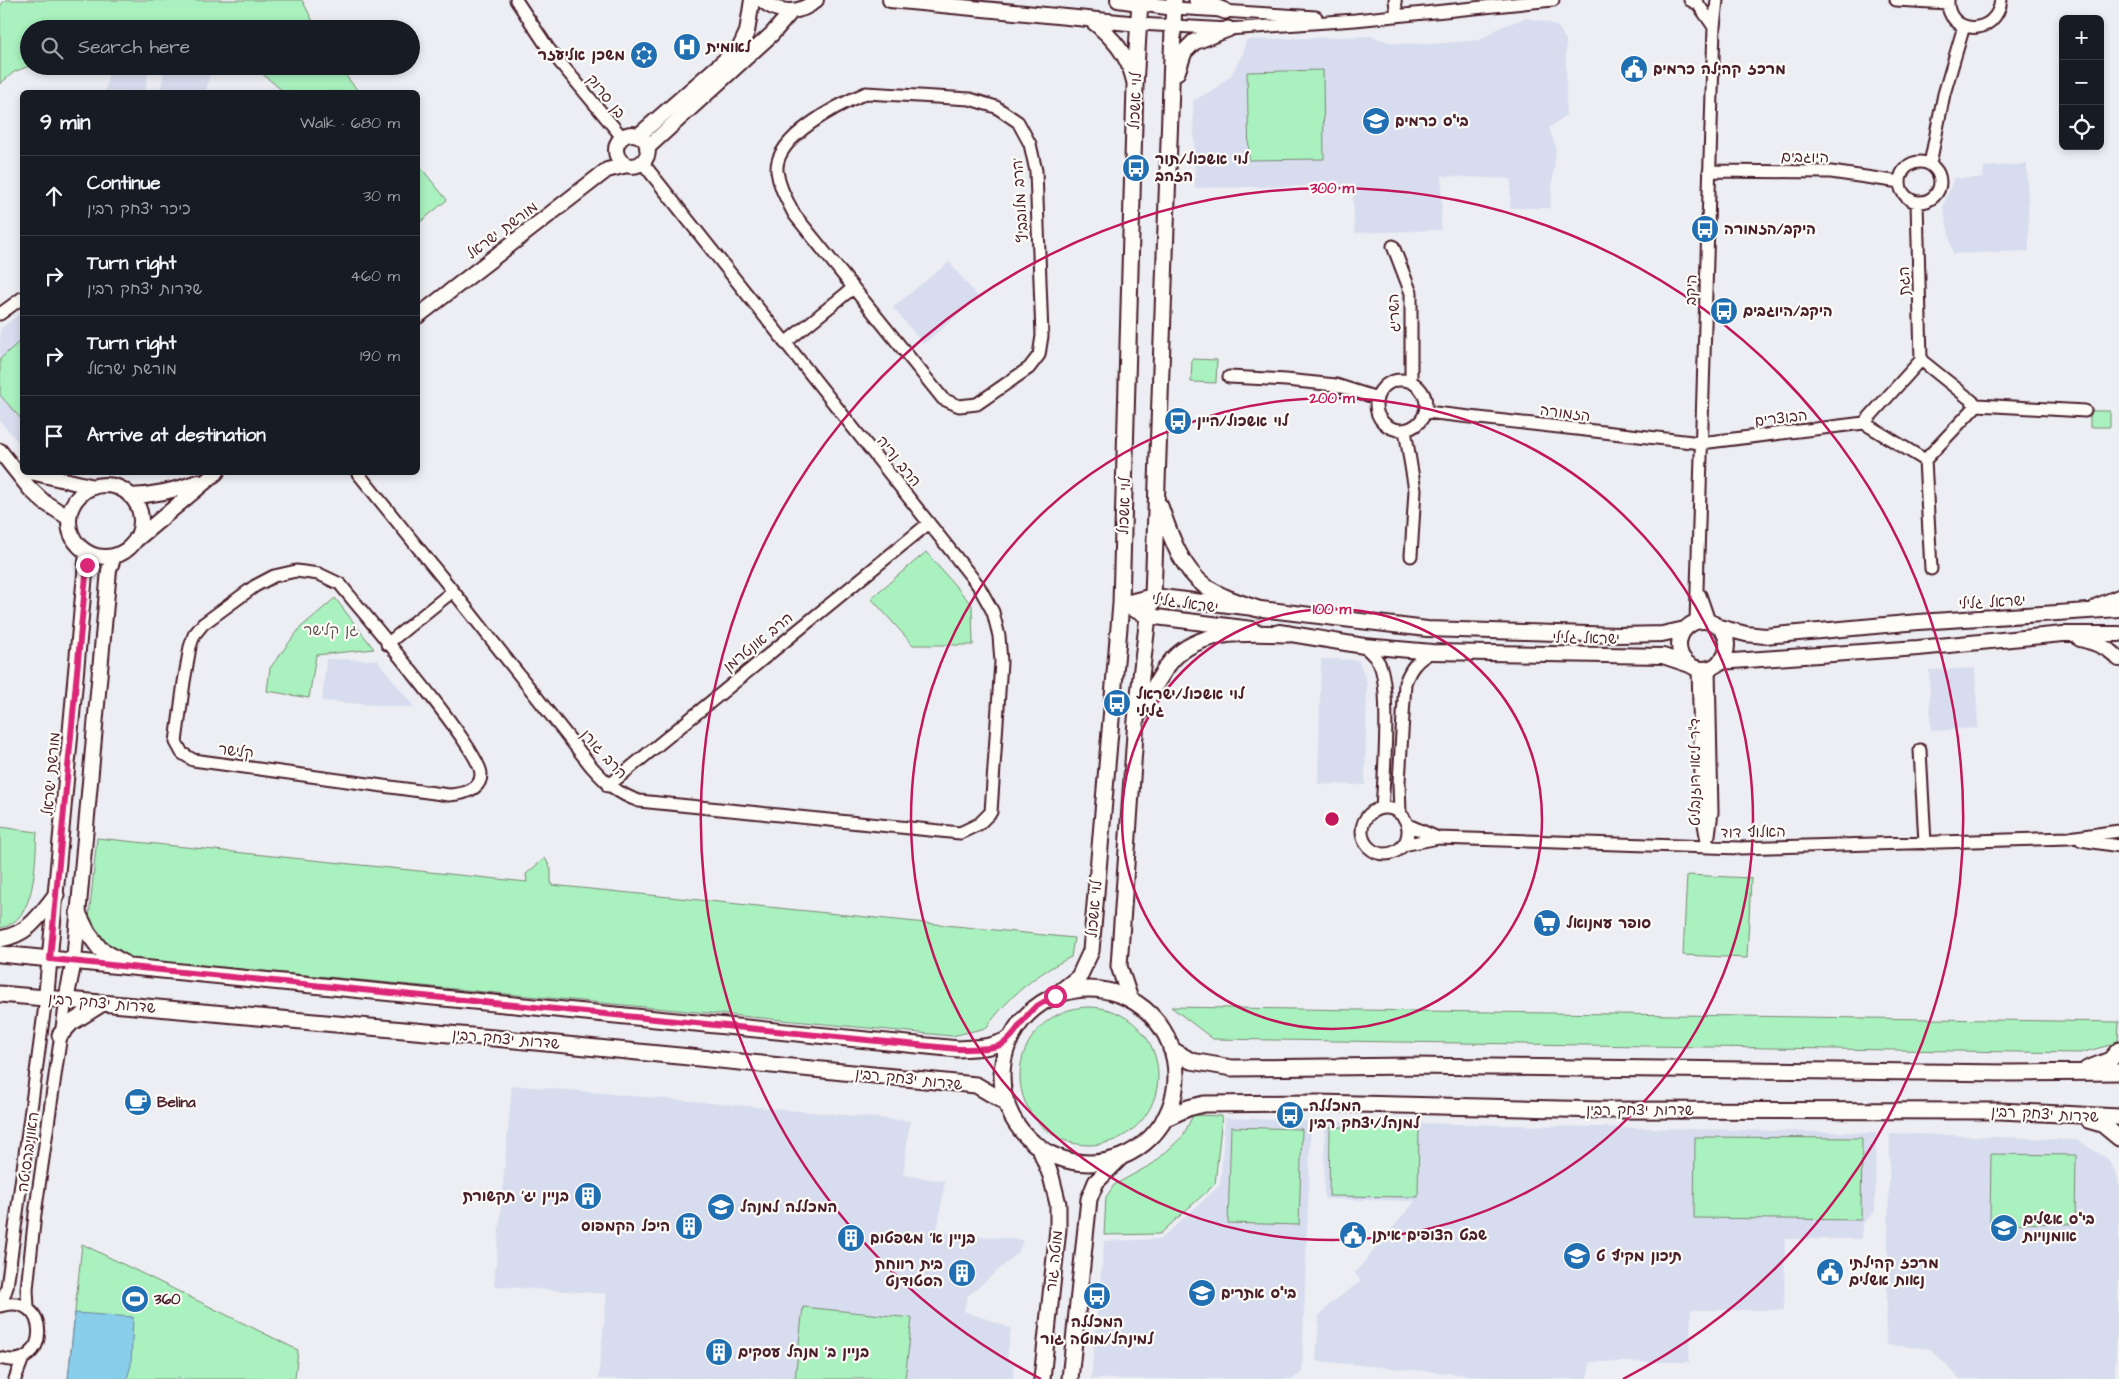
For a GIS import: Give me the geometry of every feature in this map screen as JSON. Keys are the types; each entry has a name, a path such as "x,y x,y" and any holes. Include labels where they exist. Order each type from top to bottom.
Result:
{"main road":[{"path":"1197,0 1225,11"},
{"name":"לוי אשכול","path":"1055,996 1079,977 1091,951 1122,604 1140,2"},
{"name":"לוי אשכול","path":"1130,999 1119,966 1136,720 1148,616 1154,596 1174,4"},
{"path":"1172,83 1184,52 1194,42 1228,30"},
{"path":"1158,498 1183,561 1195,576 1205,586 1225,597 1258,609"},
{"path":"1136,720 1161,676 1185,648 1203,640 1226,635 1290,634"},
{"path":"0,940 11,938 30,928 56,895"},
{"path":"78,912 88,933 100,949 131,967"},
{"path":"0,954 958,1049 988,1048 1000,1045 1012,1037"},
{"path":"1093,989 1112,992 1130,999 1146,1010 1157,1021 1166,1034 1175,1058 1176,1084 1170,1109 1157,1131 1140,1146 1121,1157 1096,1163 1070,1161 1046,1152 1026,1136 1010,1112 1002,1084 1004,1055 1016,1028 1033,1009 1055,996 1074,990 1093,989"},
{"name":"שדרות יצחק רבין","path":"0,994 505,1039 976,1085 1007,1102"},
{"path":"60,1035 71,1023 103,1003"},
{"path":"1171,1049 1191,1061 1232,1068 1412,1066 2119,1072"},
{"path":"2077,1073 2110,1060 2119,1050"},
{"name":"שדרות יצחק רבין","path":"1164,1119 1188,1108 1204,1104 1317,1102 1602,1110 2000,1111 2119,1117"},
{"path":"2068,1114 2102,1124 2119,1138"},
{"name":"מוטה גור","path":"1038,1146 1051,1176 1058,1204 1058,1229 1042,1379"},
{"name":"מוטה גור","path":"1070,1379 1089,1199 1096,1182 1121,1157"}],"street":[{"name":"בן סרוק","path":"516,0 548,48 622,137"},
{"path":"639,136 740,48 747,32 752,0"},
{"path":"762,0 768,6 791,12 806,7 816,0"},
{"path":"890,0 1091,20 1228,30 1355,20 1553,0"},
{"path":"1118,0 1174,4 1225,11 1355,20"},
{"path":"1395,0 1397,16"},
{"path":"1690,0 1698,4 1714,27"},
{"name":"היקב","path":"1702,625 1697,582 1714,27 1717,0"},
{"path":"1896,0 1948,2 1953,17 1964,26 1973,28 1990,23 1997,17 2001,0"},
{"path":"647,148 772,34 791,12"},
{"path":"1091,20 1110,35 1123,52 1132,69 1136,86"},
{"path":"1930,164 1944,94 1964,26"},
{"name":"הרב מלובביץ'","path":"866,93 970,99 996,107 1018,122 1030,144 1036,171 1042,336 1039,355 1029,368 977,404 959,406 943,399 853,288 794,214 782,191 777,169 781,149 814,120 841,103 866,93"},
{"path":"630,134 639,136 646,143 645,158 642,162 627,165 616,154 616,145 622,137 630,134"},
{"name":"מורשת ישראל","path":"420,314 607,170 616,154"},
{"name":"הרב נריה","path":"642,162 978,585 993,612 999,636 1001,662 991,812 980,824"},
{"path":"1916,162 1930,164 1939,172 1941,185 1939,191 1930,200 1917,202 1907,197 1901,188 1901,175 1910,164 1916,162"},
{"name":"מורשת ישראל","path":"607,170 627,165"},
{"name":"היוגבים","path":"1710,171 1831,172 1900,182"},
{"name":"הגת","path":"1917,202 1921,360"},
{"name":"השריג","path":"1393,246 1411,293 1410,381"},
{"path":"785,343 853,288"},
{"path":"0,314 20,299"},
{"path":"1925,460 1864,423 1921,360 1977,405 2085,411"},
{"path":"1229,377 1336,385 1377,398"},
{"path":"1410,381 1418,386 1424,394 1427,402 1426,412 1422,421 1414,427 1396,430 1382,422 1378,414 1377,398 1382,389 1390,382 1410,381"},
{"path":"1930,569 1925,460 1977,405"},
{"name":"הזמורה","path":"1426,412 1701,443"},
{"name":"הבוצרים","path":"1701,443 1864,423"},
{"path":"1405,430 1415,490 1411,556"},
{"path":"4,456 20,467"},
{"path":"4,456 30,489 44,502 69,518"},
{"path":"44,475 94,487 113,486 130,496 140,512 141,522 136,540"},
{"path":"94,487 77,499 72,508 69,518 73,538 86,552 95,556 114,556 124,552 214,475"},
{"path":"130,496 152,495 179,490 214,475"},
{"name":"הרב גורן","path":"359,475 608,786 623,796 639,801 960,833 980,824"},
{"name":"הרב אונטרמן","path":"608,786 929,523"},
{"name":"מורשת ישראל","path":"46,998 86,552"},
{"path":"66,1000 74,961 109,570 114,556"},
{"name":"קלישר","path":"296,570 320,574 340,584 387,644 455,728 476,758 481,774 478,784 472,790 450,795 193,760 182,753 176,742 184,682 194,635 203,624 255,586 274,576 296,570"},
{"path":"387,644 453,591"},
{"name":"ישראל גלילי","path":"1122,604 1154,596 1427,629 1619,635 1662,634 1702,625 1765,636 1918,622 2119,609"},
{"path":"2080,613 2119,597"},
{"name":"ישראל גלילי","path":"1122,604 1148,616 1290,634 1364,646 1432,652 1663,656 1704,666 2063,634 2119,634"},
{"path":"1702,625 1726,640 1727,649 1704,666 1685,660 1679,648 1679,641 1702,625"},
{"path":"2063,634 2101,645 2119,659"},
{"path":"1364,646 1379,662 1385,681 1382,808"},
{"path":"1400,814 1399,782 1405,683 1410,668 1432,652"},
{"name":"ד\"ר ליאו רוזנבליט","path":"1704,666 1702,813 1708,847"},
{"path":"1920,750 1924,843"},
{"path":"1382,808 1395,810 1400,814 1408,825 1407,839 1403,846 1397,851 1382,854 1368,847 1363,840 1362,832 1365,819 1369,814 1382,808"},
{"name":"האלוף דוד","path":"1408,825 1438,838"},
{"name":"האלוף דוד","path":"1403,846 1438,838 1740,848 2069,838 2119,831"},
{"name":"האלוף דוד","path":"2069,838 2119,846"},
{"name":"האוניברסיטה","path":"1,1305 7,1287 46,998"},
{"name":"האוניברסיטה","path":"28,1308 27,1289 35,1214 66,1000"},
{"path":"0,1358 15,1361 23,1358 34,1349 40,1336 38,1320 28,1308 20,1304 1,1305"},
{"path":"15,1379 23,1358"}],"shaded area":[{"name":"בי\"ס כרמים","path":"1525,18 1547,22 1558,27 1566,40 1566,115 1549,128 1556,148 1550,208 1510,208 1511,179 1442,176 1441,230 1355,233 1352,185 1195,188 1193,101 1216,88 1231,75 1243,53 1246,40 1370,36 1393,43 1432,44 1480,40 1501,27"},
{"path":"108,75 148,75 145,90 105,90"},
{"path":"163,75 209,75 206,90 160,90"},
{"path":"2027,164 2029,251 1953,254 1943,207 1954,178 1983,178 1984,167"},
{"path":"949,262 979,298 923,344 893,307"},
{"path":"20,314 20,444 0,421 0,329"},
{"path":"326,659 377,660 415,708 322,701"},
{"path":"1321,659 1358,660 1367,682 1365,785 1318,784"},
{"path":"1975,668 1978,728 1931,731 1929,670"},
{"name":"המכללה למנהל","path":"512,1085 910,1121 903,1175 945,1181 937,1232 1023,1240 1018,1253 967,1297 964,1311 1011,1328 1007,1359 1014,1366 1013,1379 598,1379 607,1294 494,1286"},
{"name":"בי\"ס אתרים","path":"1225,1118 1311,1121 1302,1372 1293,1379 1091,1379 1104,1241 1161,1239 1220,1185"},
{"name":"תיכון מקיף ט","path":"1325,1121 1876,1133 1875,1211 1862,1224 1861,1239 1785,1239 1784,1310 1691,1310 1689,1362 1590,1362 1588,1379 1511,1379 1316,1361 1319,1316 1330,1304 1361,1281 1355,1273 1415,1201 1324,1199"},
{"name":"בי\"ס אשלים אומנויות","path":"1890,1133 2077,1140 2108,1159 2117,1175 2119,1186 2119,1271 2115,1379 1960,1379 1930,1349 1886,1345"}],"green space":[{"path":"5,0 302,0 312,20 20,20 20,70 14,72 0,84 0,6"},
{"path":"1323,70 1324,159 1249,160 1247,72"},
{"path":"264,75 345,75 357,90 282,90"},
{"path":"420,166 447,200 420,222"},
{"path":"20,341 20,418 0,395 0,359"},
{"path":"1192,359 1217,360 1216,383 1191,382"},
{"path":"2090,411 2110,411 2110,427 2090,427"},
{"path":"926,552 972,605 973,645 913,645 871,598"},
{"name":"גן קלישר","path":"335,598 374,649 316,655 309,698 267,691 270,668 300,628"},
{"path":"0,827 37,832 32,889 27,903 21,915 12,923 0,928"},
{"path":"97,838 527,882 526,874 545,858 551,869 551,885 1074,938 1071,957 1035,978 1024,987 1004,1006 986,1028 952,1036 136,959 102,941 89,918"},
{"path":"1687,875 1751,878 1747,958 1683,955"},
{"path":"1089,1007 1115,1012 1138,1027 1153,1050 1158,1076 1153,1102 1138,1125 1115,1140 1089,1145 1063,1140 1040,1125 1025,1102 1020,1076 1025,1050 1040,1027 1063,1012"},
{"path":"1171,1007 2119,1022 2118,1043 2080,1053 1213,1039"},
{"path":"1193,1115 1222,1116 1215,1184 1160,1234 1104,1235 1106,1197 1114,1185 1154,1163 1183,1136"},
{"path":"1231,1127 1302,1129 1299,1225 1228,1223"},
{"path":"1330,1127 1419,1128 1418,1197 1329,1196"},
{"path":"1695,1137 1862,1138 1861,1220 1694,1218"},
{"path":"1991,1154 2076,1155 2075,1224 1990,1223"},
{"name":"360","path":"82,1244 298,1350 295,1379 68,1379"},
{"path":"803,1307 912,1318 905,1379 795,1379"}],"water":[{"path":"75,1313 133,1317 131,1365 127,1379 68,1379"}],"place":[{"name":"לאומית","path":"687,47"},
{"name":"משכן אליעזר","path":"644,55"},
{"name":"מרכז קהילה כרמים","path":"1634,69"},
{"name":"בי\"ס כרמים","path":"1376,121"},
{"name":"לוי אשכול/תור הזהב","path":"1136,168"},
{"name":"היקב/הזמורה","path":"1705,229"},
{"name":"היקב/היוגבים","path":"1724,311"},
{"name":"לוי אשכול/היין","path":"1178,421"},
{"name":"לוי אשכול/ישראל גלילי","path":"1117,703"},
{"name":"סופר עמנואל","path":"1547,923"},
{"name":"Belina","path":"138,1102"},
{"name":"המכללה למנהל/יצחק רבין","path":"1290,1115"},
{"name":"בניין יג' תקשורת","path":"588,1196"},
{"name":"המכללה למנהל","path":"721,1207"},
{"name":"היכל הקמפוס","path":"689,1226"},
{"name":"בי\"ס אשלים אומנויות","path":"2004,1228"},
{"name":"שבט הצופים איתן","path":"1353,1235"},
{"name":"בניין א' משפטום","path":"851,1238"},
{"name":"תיכון מקיף ט","path":"1577,1256"},
{"name":"מרכז קהילתי נאות אשלים","path":"1830,1272"},
{"name":"בית רווחת הסטודנט","path":"962,1273"},
{"name":"בי\"ס אתרים","path":"1202,1293"},
{"name":"המכללה למינהל/מוטה גור","path":"1097,1296"},
{"name":"360","path":"135,1299"},
{"name":"בניין ב' מנהל עסקים","path":"719,1352"}],"route":[{"path":"87,565 50,959 958,1049 988,1048 1000,1045 1012,1037 1016,1028 1033,1009 1055,996"}]}
